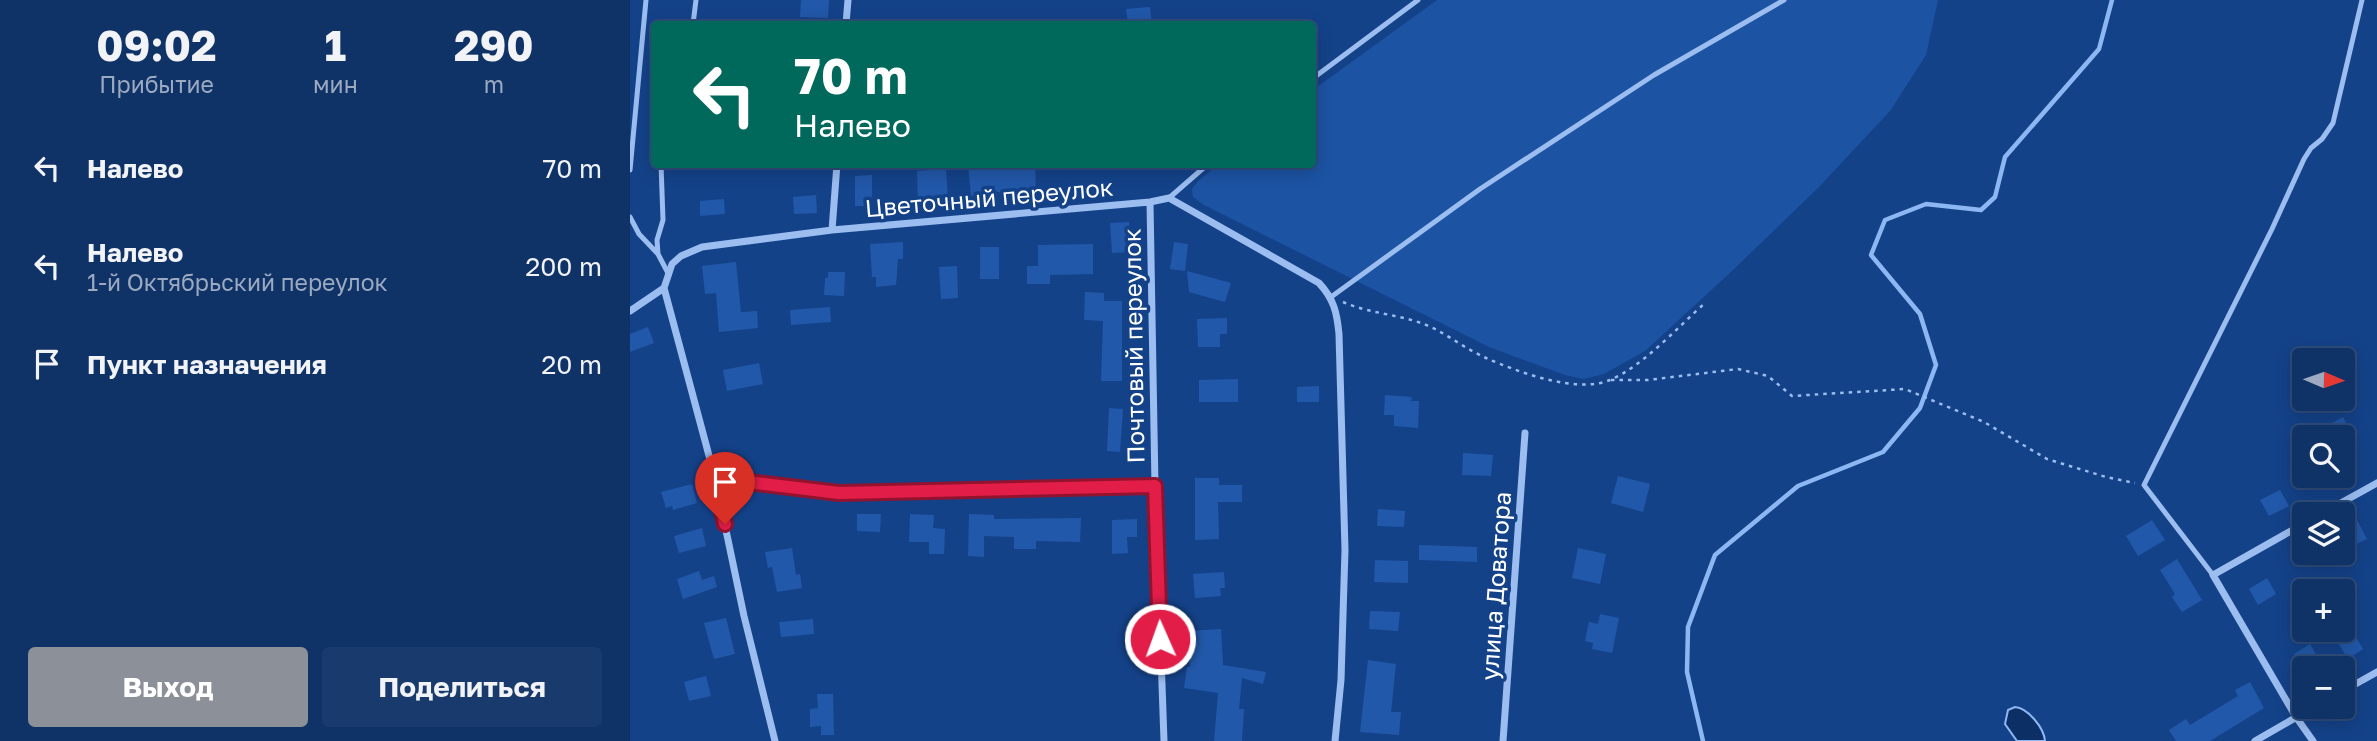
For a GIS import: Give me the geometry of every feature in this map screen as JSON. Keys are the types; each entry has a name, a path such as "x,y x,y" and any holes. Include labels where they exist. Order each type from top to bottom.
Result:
{"street":[{"path":"846,21 848,0"},
{"path":"832,230 836,168"},
{"path":"1169,198 1319,283 1331,297 1338,314 1345,550 1341,680 1335,741"},
{"name":"Цветочный переулок","path":"668,275 672,264 681,256 702,247 832,230 1150,202 1169,198"},
{"name":"Почтовый переулок","path":"1150,202 1155,486 1164,741"},
{"path":"668,275 664,288 715,478 775,741"},
{"path":"630,311 664,288"},
{"name":"улица Доватора","path":"1503,741 1525,433"},
{"path":"715,478 839,493 1155,486"},
{"path":"2343,502 2377,483"},
{"path":"2292,530 2213,575 2292,710"},
{"path":"2355,684 2377,672"},
{"path":"2255,741 2293,719"},
{"path":"2297,719 2313,741"}],"lane":[{"path":"630,170 646,0"},
{"path":"693,21 696,0"},
{"path":"1331,297 1480,190 1619,98 1784,0"},
{"path":"2213,575 2144,485 2272,229 2304,159 2333,123 2362,0"},
{"path":"1316,76 1415,1"},
{"path":"658,254 657,240 663,220 661,168"},
{"path":"1169,198 1203,168"},
{"path":"630,217 639,234 658,254 668,275"}],"path":[{"path":"1331,297 1415,321 1486,357 1550,380 1581,384 1611,380 1648,380 1738,369 1768,376 1792,396 1905,389 1984,422 2048,459 2106,478 2144,485"},
{"path":"1611,380 1646,356 1705,303"}],"shaded area":[{"path":"1437,0 1938,0 1926,55 1890,111 1820,186 1645,351 1604,374 1583,379 1489,347 1204,205 1193,197 1192,189 1214,168 1316,168 1316,88"},
{"path":"2015,707 2025,711 2034,720 2042,730 2045,741 2017,741 2005,724 2008,710"}],"building":[{"path":"801,0 829,0 828,18 800,17"},
{"path":"1150,7 1152,21 1128,21 1126,9"},
{"path":"968,168 1035,168 1036,192 994,192 971,196"},
{"path":"946,169 948,199 918,201 917,171"},
{"path":"872,175 872,206 855,206 855,176"},
{"path":"816,195 817,213 794,214 793,197"},
{"path":"724,199 725,214 700,216 700,201"},
{"path":"1129,222 1131,252 1112,253 1110,223"},
{"path":"903,242 903,259 898,259 896,285 876,287 876,277 872,277 870,244"},
{"path":"1174,242 1188,244 1185,271 1170,269"},
{"path":"1093,244 1093,274 1050,275 1050,284 1027,284 1027,266 1038,266 1038,245"},
{"path":"980,247 999,247 999,279 980,279"},
{"path":"736,262 741,312 757,311 758,328 719,332 716,293 705,294 702,266"},
{"path":"957,266 958,298 941,299 939,267"},
{"path":"1187,271 1231,283 1225,302 1189,292"},
{"path":"828,272 845,272 844,296 824,295"},
{"path":"1085,292 1104,293 1104,301 1122,301 1122,381 1101,381 1103,321 1084,320"},
{"path":"830,307 831,322 791,325 790,310"},
{"path":"1227,318 1227,334 1220,334 1220,347 1198,347 1197,319"},
{"path":"648,327 654,343 630,352 630,334"},
{"path":"759,363 763,384 727,391 723,370"},
{"path":"1238,379 1238,402 1199,402 1199,380"},
{"path":"1319,386 1319,402 1297,402 1297,387"},
{"path":"1385,395 1412,397 1411,401 1419,401 1418,428 1394,426 1394,415 1384,415"},
{"path":"1109,408 1123,409 1120,452 1107,451"},
{"path":"2343,417 2347,425 2328,425"},
{"path":"1463,453 1493,455 1491,476 1462,475"},
{"path":"1618,476 1650,484 1643,512 1611,503"},
{"path":"1195,478 1219,478 1219,485 1242,485 1242,502 1218,502 1219,539 1195,540"},
{"path":"692,484 697,503 673,510 672,506 666,508 661,492"},
{"path":"2280,490 2289,506 2269,516 2260,500"},
{"path":"1378,509 1405,511 1404,527 1377,526"},
{"path":"857,514 881,514 880,532 857,531"},
{"path":"910,514 934,515 933,528 945,529 944,554 929,554 929,542 909,542"},
{"path":"969,514 994,515 994,519 1081,518 1080,542 1036,541 1036,549 1014,549 1014,537 984,536 984,557 968,556"},
{"path":"2355,516 2367,539 2355,545"},
{"path":"1137,519 1137,537 1127,537 1128,553 1112,554 1112,520"},
{"path":"2152,520 2165,540 2138,556 2126,536"},
{"path":"702,528 706,546 679,553 674,536"},
{"path":"1419,545 1477,547 1477,562 1419,560"},
{"path":"792,548 796,575 800,574 802,588 777,592 772,567 768,568 765,552"},
{"path":"1578,548 1606,554 1600,584 1572,578"},
{"path":"2177,559 2202,600 2182,612 2172,597 2175,594 2160,570"},
{"path":"1375,560 1408,561 1408,583 1374,582"},
{"path":"699,571 702,580 714,576 717,587 683,599 677,579"},
{"path":"1224,572 1225,588 1220,588 1221,596 1195,598 1193,574"},
{"path":"2267,578 2276,594 2258,605 2249,589"},
{"path":"1370,611 1400,612 1398,631 1369,629"},
{"path":"1600,614 1619,618 1612,653 1592,649 1593,643 1585,641 1589,622 1598,624"},
{"path":"726,618 735,654 714,659 704,623"},
{"path":"813,619 814,634 781,637 779,622"},
{"path":"1221,629 1223,665 1266,672 1263,684 1242,678 1239,709 1244,709 1242,741 1214,741 1218,693 1184,688 1187,667 1190,667 1188,631"},
{"path":"2355,636 2363,649 2352,656 2346,656 2338,642 2355,642"},
{"path":"2310,644 2317,656 2295,656 2294,654"},
{"path":"1368,660 1396,664 1391,712 1401,712 1399,735 1360,732"},
{"path":"706,676 711,696 689,701 684,682"},
{"path":"2250,682 2264,708 2210,741 2176,741 2169,730 2186,719 2190,725 2238,696 2235,690"},
{"path":"817,694 833,694 834,735 821,735 821,726 810,727 810,709 818,708"}],"waterway":[{"path":"1703,741 1687,672 1688,627 1715,555 1798,486 1883,452 1920,408 1936,365 1920,314 1871,255 1885,220 1926,204 1981,210 1995,197 2005,157 2099,49 2112,0"}],"route":[{"path":"725,524 715,478 839,493 1155,486 1160,639"}]}
